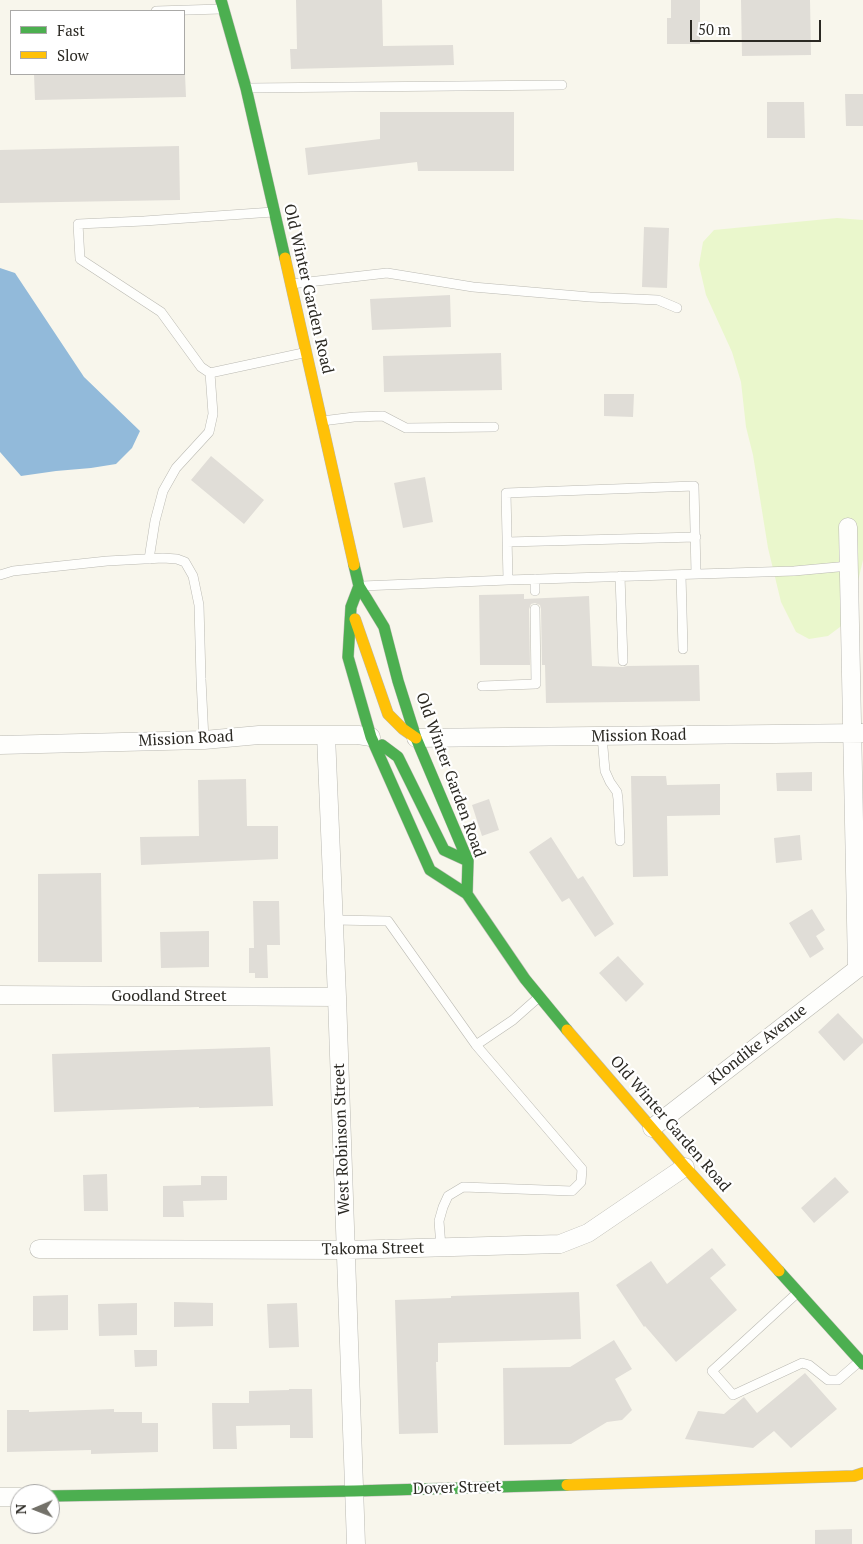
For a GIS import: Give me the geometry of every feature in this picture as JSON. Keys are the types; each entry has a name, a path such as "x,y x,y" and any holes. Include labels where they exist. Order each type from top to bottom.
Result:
{"main road":[{"name":"Old Winter Garden Road","path":"222,4 246,88 359,586 384,627 398,681 416,738 468,861 467,894"},
{"name":"Old Winter Garden Road","path":"359,586 351,607 348,657 371,737 430,870 467,894 525,979 540,997 685,1167 862,1363"},
{"path":"351,607 388,714 403,729 416,738"},
{"path":"371,737 398,757 444,850 468,861"},
{"name":"Dover Street","path":"60,1496 354,1491 854,1476 863,1473"}],"street":[{"path":"848,527 848,566 858,733 860,972"},
{"name":"Mission Road","path":"416,738 858,733"},
{"name":"Mission Road","path":"0,744 204,740 259,735 358,734 371,737"},
{"name":"West Robinson Street","path":"326,735 356,1544"},
{"name":"Klondike Avenue","path":"652,1128 860,972"},
{"name":"Goodland Street","path":"0,995 337,997"},
{"name":"Takoma Street","path":"39,1249 346,1250 560,1244 588,1232 685,1167"}],"lane":[{"path":"165,10 222,4"},
{"path":"246,88 562,85"},
{"path":"274,212 78,224 80,259 160,312 201,367 210,373 306,352"},
{"path":"291,284 387,272 473,287 590,297 658,300 677,308"},
{"path":"149,559 163,491 176,468 209,432 213,414 210,373"},
{"path":"322,421 383,416 406,428 494,426"},
{"path":"508,580 506,493 694,486 696,574"},
{"path":"508,542 696,537"},
{"path":"0,575 13,571 107,560 177,559 186,562 193,576 199,606 200,680 204,740"},
{"path":"359,586 794,571 848,566"},
{"path":"681,574 683,649"},
{"path":"620,576 623,660"},
{"path":"535,579 535,591"},
{"path":"482,686 536,684 535,609"},
{"path":"602,736 605,771 617,792 620,841"},
{"path":"334,920 388,921 476,1044 582,1169 581,1182 572,1191 463,1187 448,1196 442,1207 439,1220 441,1247"},
{"path":"476,1044 513,1020 540,997"},
{"path":"798,1292 712,1371 733,1395 802,1363 809,1365 828,1380 838,1380 862,1363"}],"green space":[{"path":"837,218 863,220 863,560 855,594 844,624 828,636 809,639 796,632 781,602 768,548 753,455 746,427 741,382 732,352 706,295 699,265 703,242 714,230"}],"water":[{"path":"0,268 15,273 84,377 140,431 132,448 116,464 21,476 0,452"}],"building":[{"path":"296,0 382,0 383,46 453,45 454,65 291,69 290,49 297,49"},
{"path":"671,0 700,0 700,44 667,44 667,18 671,18"},
{"path":"741,0 810,0 811,55 742,56"},
{"path":"185,74 186,97 35,100 34,75"},
{"path":"845,94 863,94 863,126 846,126"},
{"path":"767,102 804,102 805,138 767,138"},
{"path":"380,112 514,112 514,171 418,171 417,162 308,175 305,148 380,139"},
{"path":"179,146 180,200 0,203 0,150"},
{"path":"644,227 669,228 667,288 642,287"},
{"path":"450,295 451,327 372,330 370,299"},
{"path":"501,353 502,390 384,392 383,356"},
{"path":"604,394 634,394 633,417 604,416"},
{"path":"211,456 264,500 244,524 191,480"},
{"path":"425,477 433,522 403,528 394,483"},
{"path":"524,594 524,599 589,596 592,666 699,665 700,701 546,703 545,665 542,665 541,609 540,605 535,603 531,604 529,609 530,665 480,665 479,595"},
{"path":"812,772 812,791 777,791 776,773"},
{"path":"631,776 666,776 667,785 720,784 720,815 667,816 668,876 633,877"},
{"path":"246,779 247,826 278,826 278,859 141,865 140,837 199,836 198,780"},
{"path":"489,799 499,830 482,836 472,805"},
{"path":"800,835 802,860 776,863 774,838"},
{"path":"551,837 578,879 583,876 614,924 595,937 569,898 562,902 529,852"},
{"path":"101,873 102,962 38,962 38,874"},
{"path":"253,901 279,901 280,945 267,945 268,978 255,978 255,973 249,973 249,948 254,948"},
{"path":"812,909 825,930 816,936 824,949 810,958 789,923"},
{"path":"209,931 209,967 161,968 160,932"},
{"path":"618,956 644,984 626,1002 599,973"},
{"path":"838,1013 863,1039 863,1043 844,1061 818,1032"},
{"path":"270,1047 273,1106 54,1112 52,1054"},
{"path":"107,1174 108,1211 84,1211 83,1175"},
{"path":"201,1176 227,1176 227,1200 183,1201 184,1217 163,1217 163,1186 201,1185"},
{"path":"835,1177 849,1192 814,1223 801,1208"},
{"path":"712,1248 726,1265 710,1278 737,1310 676,1362 644,1327 616,1285 651,1261 667,1284"},
{"path":"579,1292 581,1339 438,1343 438,1362 436,1362 438,1433 399,1434 395,1300 451,1298 451,1296"},
{"path":"68,1295 68,1330 33,1331 33,1296"},
{"path":"174,1302 213,1303 213,1326 174,1327"},
{"path":"137,1303 137,1335 99,1336 98,1304"},
{"path":"297,1303 299,1347 269,1348 267,1304"},
{"path":"614,1340 632,1369 615,1379 632,1410 622,1420 607,1422 571,1444 504,1445 503,1368 570,1367"},
{"path":"134,1350 157,1350 157,1366 135,1367"},
{"path":"805,1373 837,1409 791,1448 774,1431 753,1448 685,1439 698,1411 724,1414 744,1397 757,1413"},
{"path":"312,1389 313,1438 290,1438 290,1425 236,1426 237,1449 213,1449 212,1403 249,1403 249,1391"},
{"path":"114,1409 114,1412 142,1412 142,1423 158,1423 158,1452 91,1454 91,1450 7,1452 7,1410 29,1410 29,1412"},
{"path":"852,1529 852,1544 815,1544 815,1530"}],"traffic: fast":[{"path":"221,0 246,88 285,258"},
{"path":"354,565 359,586 384,627 398,681 416,738 468,861 467,894"},
{"path":"359,586 351,607 348,657 371,737 430,870 467,894 525,979 567,1030"},
{"path":"382,745 398,757 444,850 468,861"},
{"path":"779,1271 863,1364"},
{"path":"60,1496 567,1485"}],"traffic: slow":[{"path":"285,258 354,565"},
{"path":"355,619 388,714 403,729 416,738"},
{"path":"567,1030 685,1167 779,1271"},
{"path":"567,1485 854,1476 863,1473"}]}
